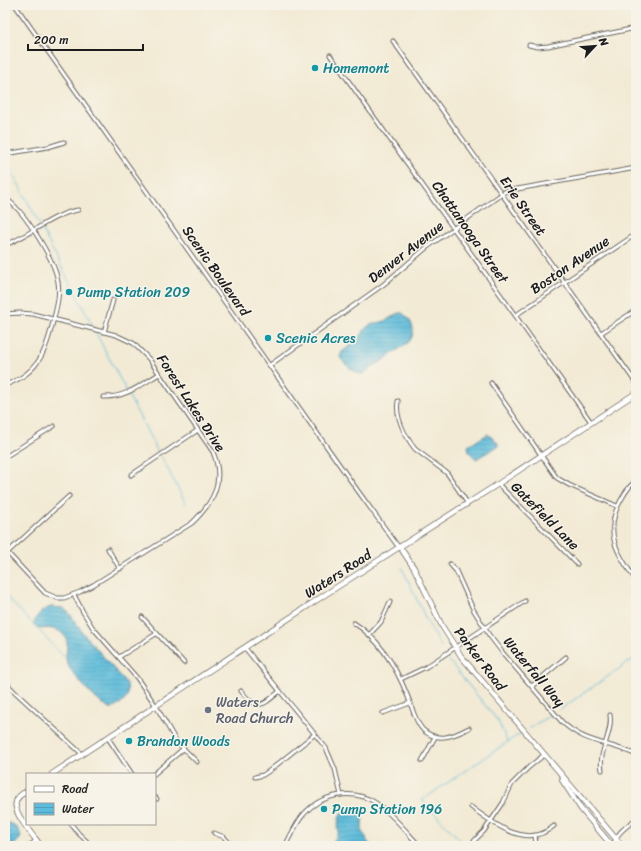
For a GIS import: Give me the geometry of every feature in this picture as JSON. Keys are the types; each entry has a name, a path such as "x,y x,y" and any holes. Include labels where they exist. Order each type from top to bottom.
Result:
{"street":[{"name":"Scenic Boulevard","path":"15,5 396,545 400,547"},
{"path":"529,45 537,47 548,46 636,28"},
{"name":"Erie Street","path":"393,40 636,382"},
{"name":"Chattanooga Street","path":"330,55 591,422"},
{"path":"5,154 48,147 64,142"},
{"name":"Denver Avenue","path":"270,365 384,284 426,248 502,194 510,190 636,168"},
{"path":"5,198 22,214 33,231 53,265 58,282 58,299 54,320 47,344 40,360 30,371 5,385"},
{"path":"5,245 20,239 66,212 78,210"},
{"name":"Boston Avenue","path":"516,315 636,234"},
{"path":"104,332 113,300"},
{"path":"601,333 636,310"},
{"name":"Forest Lakes Drive","path":"5,314 19,312 28,313 104,332 127,339 133,343 146,354 213,452 218,467 218,480 214,495 192,523 93,586 74,595 58,598 45,593 6,552"},
{"path":"103,398 115,398 127,393 159,374"},
{"path":"491,383 553,474 560,481 618,506"},
{"name":"Waters Road","path":"54,773 636,393"},
{"path":"398,401 398,417 412,444 416,449 447,473 468,504"},
{"path":"5,457 54,426"},
{"path":"131,475 198,430"},
{"path":"636,481 629,486 618,506 613,528 614,542 622,560 636,580"},
{"name":"Gatefield Lane","path":"498,484 577,564"},
{"path":"6,552 70,496"},
{"name":"Parker Road","path":"400,547 414,568 442,626 455,648 470,668 622,846"},
{"path":"108,549 120,568"},
{"name":"Waterfall Way","path":"450,564 458,576 473,609 485,629 502,652 570,729 585,738 636,755"},
{"path":"74,595 82,612 89,622 137,678 156,706 176,741 197,762"},
{"path":"401,680 426,667 525,601"},
{"path":"369,635 381,622 390,602"},
{"path":"142,617 184,663"},
{"path":"354,623 364,629 392,663 423,730 435,737 448,737 469,728"},
{"path":"119,657 156,634"},
{"path":"245,648 326,748 338,780 341,795"},
{"path":"532,686 566,657"},
{"path":"5,676 9,686 82,754"},
{"path":"241,691 251,703 259,705 266,702 280,691"},
{"path":"383,713 410,703"},
{"path":"602,770 601,758 610,729 610,715"},
{"path":"255,777 264,775 315,734"},
{"path":"422,761 435,737"},
{"path":"108,738 131,773"},
{"path":"155,773 183,749"},
{"path":"469,846 490,822 503,803 512,784 544,755"},
{"name":"Parker Road","path":"544,755 581,809 613,846"},
{"path":"26,791 17,800 15,809 41,846"},
{"path":"285,846 307,810 320,801 341,795 360,796 375,802 388,812 420,846"},
{"path":"471,807 490,822 514,833 535,835 547,833 554,826"},
{"path":"613,846 619,833 636,819"},
{"path":"72,825 92,846"},
{"path":"214,834 224,837 232,846"},
{"path":"535,835 536,846"},
{"path":"29,846 36,840"}],"water":[{"path":"399,313 406,316 411,322 413,334 409,342 363,374 353,370 344,363 340,357 342,352 359,339 366,328 370,325 385,321"},
{"path":"488,434 498,443 498,446 476,459 469,452 468,446"},
{"path":"51,607 63,608 70,614 83,633 127,684 128,691 126,697 118,706 111,708 101,703 69,668 66,659 67,641 63,634 52,629 40,629 34,624 40,613"},
{"path":"350,809 359,812 361,815 362,832 372,846 329,846 339,831 337,829 340,815"},
{"path":"9,823 16,826 21,835 20,839 13,846 5,846 5,824"}],"waterway":[{"path":"5,159 40,225"},
{"path":"41,228 94,328"},
{"path":"95,331 159,454"},
{"path":"161,456 186,504"},
{"path":"402,568 441,647"},
{"path":"5,595 66,659"},
{"path":"559,710 636,657"},
{"path":"449,661 498,721 507,741"},
{"path":"529,728 551,715"},
{"path":"466,846 422,800 521,733"}],"place":[{"name":"Homemont","path":"315,68"},
{"name":"Pump Station 209","path":"69,292"},
{"name":"Scenic Acres","path":"268,338"},
{"name":"Waters Road Church","path":"208,710"},
{"name":"Brandon Woods","path":"129,741"},
{"name":"Pump Station 196","path":"324,809"}]}
